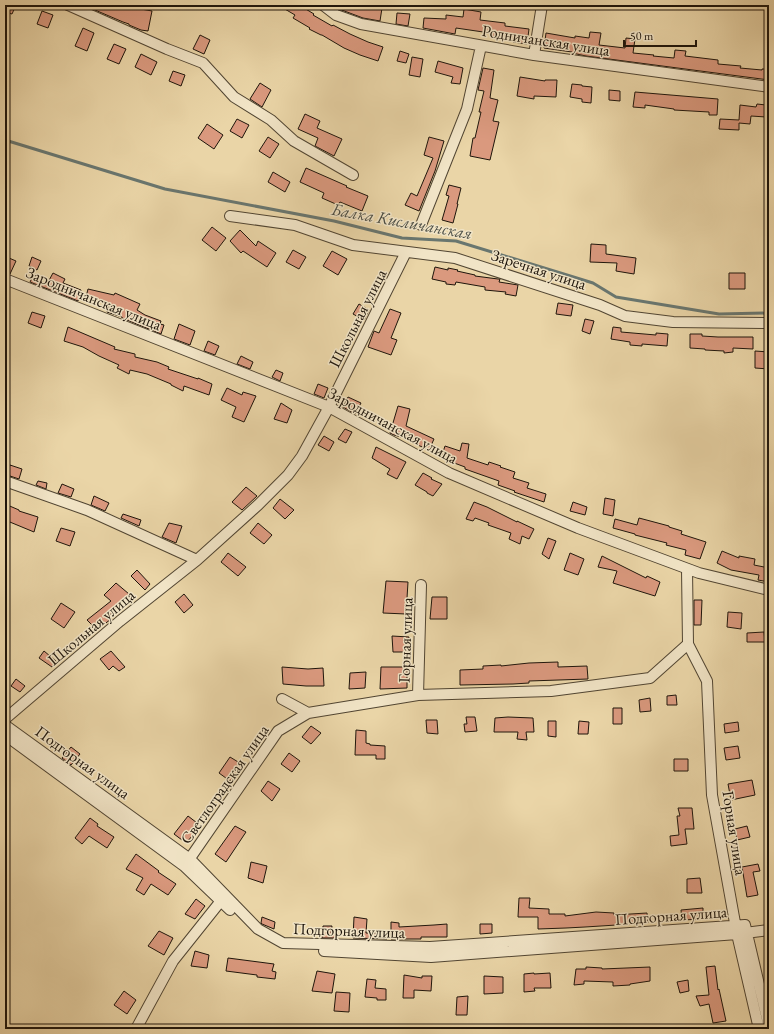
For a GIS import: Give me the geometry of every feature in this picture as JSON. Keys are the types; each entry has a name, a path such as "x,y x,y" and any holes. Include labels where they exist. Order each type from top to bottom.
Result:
{"street":[{"path":"68,5 167,49 203,63 234,97 271,120 294,142 353,175"},
{"name":"Родничанская улица","path":"323,5 336,15 361,24 534,55 769,87"},
{"path":"534,55 542,5"},
{"path":"421,225 467,109 481,46"},
{"name":"Заречная улица","path":"230,216 295,225 353,245 455,258 600,305 625,316 673,322 769,323"},
{"name":"Школьная улица","path":"5,719 120,621 197,560 258,505 288,475 302,456 329,407 406,252"},
{"name":"Зародничанская улица","path":"5,279 329,407 449,473 578,528 699,573 769,590"},
{"path":"5,481 86,510 197,560"},
{"name":"Горная улица","path":"687,569 688,644 707,681 712,795 741,930 759,1029"},
{"name":"Горная улица","path":"418,695 421,585"},
{"name":"Горная улица","path":"406,697 418,695 551,691 650,678 688,644"},
{"name":"Светлоградская улица","path":"187,862 278,731 308,712 406,697"},
{"path":"282,699 308,712"},
{"name":"Подгорная улица","path":"5,725 187,862 223,898 258,929 283,943 430,947 741,930 769,930"},
{"name":"Подгорная улица","path":"5,735 187,862"},
{"path":"136,1029 173,961 223,898"},
{"name":"Горная улица","path":"741,930 769,1027"}],"building":[{"path":"5,5 16,5 12,14 5,12"},
{"path":"97,5 105,5 113,8 114,5 119,5 152,11 148,31 141,30 95,10"},
{"path":"278,5 299,5 332,26 333,25 368,42 383,47 378,61 344,48 309,29 310,28 293,18 295,15"},
{"path":"334,5 374,5 373,7 382,8 380,21 363,18 339,9"},
{"path":"464,9 481,12 480,20 505,23 505,26 529,29 527,44 513,42 514,40 490,37 490,33 456,28 455,34 423,28 424,18 446,19 446,15 463,17"},
{"path":"42,11 53,15 48,28 37,24"},
{"path":"397,13 410,14 408,26 396,24"},
{"path":"83,28 94,33 87,51 75,46"},
{"path":"590,32 601,33 599,45 625,48 626,38 635,39 633,53 674,58 675,50 686,51 685,56 718,60 718,64 741,66 740,68 762,70 769,69 769,80 586,56 572,52 544,48 546,33 575,38 575,36 589,38"},
{"path":"200,35 210,40 204,54 193,49"},
{"path":"114,44 126,49 119,64 107,59"},
{"path":"400,51 409,54 406,63 397,61"},
{"path":"141,54 157,62 151,75 135,67"},
{"path":"412,57 423,59 420,77 409,75"},
{"path":"438,61 463,68 460,84 451,83 453,77 435,72"},
{"path":"483,68 494,70 490,98 498,100 493,121 499,122 490,160 470,156 473,138 475,138 481,112 479,112 484,91 478,90"},
{"path":"173,71 185,75 181,86 169,81"},
{"path":"520,77 545,81 557,80 556,97 534,96 534,99 517,96"},
{"path":"260,83 271,90 262,107 250,99"},
{"path":"572,84 592,87 591,103 582,102 582,99 570,97"},
{"path":"609,90 620,91 620,101 609,100"},
{"path":"635,92 718,99 717,115 709,115 709,112 674,110 645,105 645,108 633,107"},
{"path":"757,104 766,105 766,117 751,116 750,124 739,123 739,130 719,129 720,119 739,120 740,105 756,107"},
{"path":"305,114 320,121 317,128 342,139 334,156 315,146 318,138 298,129"},
{"path":"237,119 249,125 242,138 230,131"},
{"path":"207,124 223,135 214,149 198,138"},
{"path":"268,137 279,144 270,158 259,151"},
{"path":"429,137 444,141 435,171 419,211 405,205 411,193 417,196 433,158 424,155"},
{"path":"306,168 368,196 362,211 340,202 338,205 322,198 324,193 300,182"},
{"path":"273,172 290,182 285,192 268,182"},
{"path":"449,185 461,188 453,223 442,220 449,196 446,195"},
{"path":"212,227 226,238 216,251 202,240"},
{"path":"240,230 256,246 258,241 276,253 267,267 243,251 241,253 230,241"},
{"path":"591,244 606,245 606,254 636,258 634,274 616,271 617,263 590,262"},
{"path":"293,250 306,257 299,269 286,262"},
{"path":"332,251 347,259 338,275 323,266"},
{"path":"32,257 41,261 37,270 29,266"},
{"path":"9,258 16,261 10,274 5,273 5,266"},
{"path":"435,267 448,270 448,268 458,270 457,271 475,276 500,279 499,282 518,285 516,296 505,294 506,292 485,290 485,287 456,282 455,285 446,284 446,282 432,279"},
{"path":"53,273 65,279 63,283 81,290 78,301 30,282 32,278 47,284"},
{"path":"729,273 745,273 745,289 729,289"},
{"path":"88,289 114,295 115,293 140,304 137,310 145,315 161,321 160,324 164,325 161,334 107,312 110,304 86,297"},
{"path":"558,303 573,305 571,316 556,314"},
{"path":"359,304 369,310 364,320 353,314"},
{"path":"390,309 401,313 391,338 397,340 391,355 368,347 374,331 379,333"},
{"path":"32,312 45,316 41,328 28,323"},
{"path":"585,319 594,321 590,334 582,331"},
{"path":"179,324 195,331 190,345 174,339"},
{"path":"68,327 115,347 114,349 135,354 135,357 157,362 169,367 168,369 212,384 209,395 184,386 183,391 171,384 147,374 130,370 129,374 117,368 119,365 83,347 64,341"},
{"path":"613,327 621,328 621,332 656,335 656,333 668,334 667,346 642,344 642,346 630,345 630,342 611,339"},
{"path":"690,334 702,334 702,336 718,337 753,337 753,349 733,348 733,352 724,353 724,351 690,348"},
{"path":"208,341 219,346 215,355 204,351"},
{"path":"755,351 769,352 769,369 755,368"},
{"path":"241,356 253,362 250,369 237,364"},
{"path":"276,370 283,373 280,381 272,377"},
{"path":"318,384 328,388 324,398 314,394"},
{"path":"227,388 242,395 243,392 256,396 244,422 232,417 236,407 221,400"},
{"path":"348,397 361,403 355,414 343,407"},
{"path":"281,403 292,410 287,423 274,419"},
{"path":"398,406 410,409 406,426 434,439 429,450 411,442 412,440 390,433"},
{"path":"345,429 352,432 346,443 338,439"},
{"path":"324,436 334,442 329,451 318,445"},
{"path":"462,443 469,444 467,458 488,465 489,462 515,472 513,478 529,483 527,488 546,494 544,502 514,492 515,491 498,485 499,481 465,469 465,467 441,458 445,446 460,451"},
{"path":"376,447 406,462 397,479 387,474 390,469 372,458"},
{"path":"10,465 22,469 19,479 7,475"},
{"path":"423,473 442,484 433,496 415,485"},
{"path":"38,481 47,483 46,489 36,485"},
{"path":"62,484 74,489 71,497 58,493"},
{"path":"246,487 257,496 242,510 232,502"},
{"path":"94,496 109,503 105,511 91,505"},
{"path":"605,498 615,500 613,516 603,514"},
{"path":"280,499 294,510 285,519 273,508"},
{"path":"474,502 534,529 529,539 522,536 520,544 509,539 511,533 488,525 489,523 475,518 473,521 466,519"},
{"path":"573,502 587,507 585,515 570,511"},
{"path":"5,504 19,511 38,517 34,532 5,520"},
{"path":"123,514 141,520 139,526 121,518"},
{"path":"639,518 669,526 682,531 681,534 706,542 700,559 685,555 686,550 666,545 667,543 613,528 615,519 637,525"},
{"path":"169,523 182,526 176,543 162,537"},
{"path":"258,523 272,535 264,544 250,533"},
{"path":"61,528 75,532 70,546 56,541"},
{"path":"548,538 556,541 549,559 542,554"},
{"path":"722,551 739,558 739,556 755,559 754,565 769,568 769,582 758,580 759,575 731,570 717,563"},
{"path":"228,553 246,567 238,576 221,562"},
{"path":"570,553 584,559 578,575 564,570"},
{"path":"602,556 646,578 647,576 660,582 655,596 613,583 617,571 598,567"},
{"path":"137,570 150,584 145,590 131,576"},
{"path":"386,581 408,582 406,614 383,613"},
{"path":"116,583 129,594 109,616 111,619 97,630 87,620 111,601 104,595"},
{"path":"184,594 193,605 184,613 175,602"},
{"path":"432,597 447,597 447,619 430,619"},
{"path":"694,600 702,600 701,625 694,625"},
{"path":"61,603 75,612 64,628 51,619"},
{"path":"728,612 742,613 741,629 727,627"},
{"path":"764,632 765,642 747,642 747,633"},
{"path":"392,636 409,637 410,652 393,652"},
{"path":"44,651 57,662 52,667 39,658"},
{"path":"111,651 125,667 119,671 113,666 109,670 100,659"},
{"path":"558,662 558,667 587,666 588,679 529,681 529,683 513,684 460,685 460,670 483,669 483,666"},
{"path":"282,667 308,669 323,668 324,686 283,684"},
{"path":"381,667 407,667 407,688 380,689"},
{"path":"366,672 365,688 349,689 350,673"},
{"path":"16,679 25,686 20,692 11,686"},
{"path":"676,695 677,705 667,705 667,696"},
{"path":"650,698 651,711 640,712 639,700"},
{"path":"613,708 622,708 622,724 613,724"},
{"path":"466,717 475,717 477,731 465,732 464,724 467,724"},
{"path":"495,718 533,718 534,732 526,732 527,740 517,739 518,732 494,732"},
{"path":"426,720 437,720 438,734 427,733"},
{"path":"548,721 556,721 556,737 548,736"},
{"path":"579,721 589,722 588,734 578,734"},
{"path":"738,722 739,731 725,733 724,724"},
{"path":"311,726 321,733 311,744 302,737"},
{"path":"356,730 366,731 366,743 370,745 385,746 385,759 376,759 376,755 355,755"},
{"path":"738,746 740,758 726,760 724,748"},
{"path":"71,747 80,754 71,765 62,758"},
{"path":"289,753 300,761 292,772 281,764"},
{"path":"230,757 243,765 230,781 219,773"},
{"path":"674,759 688,759 688,771 674,771"},
{"path":"752,780 755,795 731,800 728,784"},
{"path":"268,781 280,789 272,801 261,791"},
{"path":"678,808 692,808 694,829 685,829 687,844 671,846 670,836 679,835 677,816 680,816"},
{"path":"188,816 201,826 186,843 174,834"},
{"path":"90,818 98,824 97,826 114,837 107,848 89,836 82,844 75,838"},
{"path":"235,826 246,832 226,862 215,854"},
{"path":"747,826 750,837 737,840 735,829"},
{"path":"136,854 176,884 168,895 151,884 144,895 136,890 143,878 126,869"},
{"path":"251,862 267,866 263,883 248,878"},
{"path":"758,864 760,871 753,872 758,895 747,897 742,867"},
{"path":"700,878 702,893 687,893 687,879"},
{"path":"519,898 530,898 529,908 549,909 549,914 565,914 565,916 596,912 614,913 614,915 647,913 648,923 538,929 538,917 518,917"},
{"path":"196,899 205,906 195,919 185,914"},
{"path":"703,908 703,919 682,920 681,910"},
{"path":"262,917 275,922 274,929 261,923"},
{"path":"354,917 367,919 366,933 388,933 387,939 353,938"},
{"path":"391,922 399,923 399,927 447,924 447,937 391,939"},
{"path":"480,924 492,924 492,933 480,934"},
{"path":"323,926 332,926 331,933 337,934 337,938 322,938"},
{"path":"159,931 173,938 164,955 148,946"},
{"path":"195,951 209,955 207,968 191,966"},
{"path":"228,958 274,964 272,971 276,972 275,979 226,971"},
{"path":"715,966 718,990 719,989 726,1021 713,1023 709,1004 700,1006 696,996 709,995 706,967"},
{"path":"586,967 602,969 650,967 650,981 630,985 613,986 613,982 584,981 584,984 574,985 576,969 586,969"},
{"path":"317,971 335,974 332,993 312,991"},
{"path":"550,973 551,988 534,988 535,991 524,992 524,974"},
{"path":"404,975 422,978 422,976 432,976 431,991 414,990 414,998 403,998"},
{"path":"484,976 503,977 503,993 484,994"},
{"path":"367,979 376,980 375,988 386,989 386,1000 377,1000 377,998 365,997"},
{"path":"688,980 689,991 680,993 677,982"},
{"path":"124,991 136,1000 127,1014 114,1005"},
{"path":"336,992 350,993 349,1012 334,1011"},
{"path":"468,996 467,1015 456,1015 457,997"}],"waterway":[{"name":"Балка Кисличанская","path":"5,140 165,189 334,221 402,238 456,241 593,283 616,297 719,314 769,313"}]}
